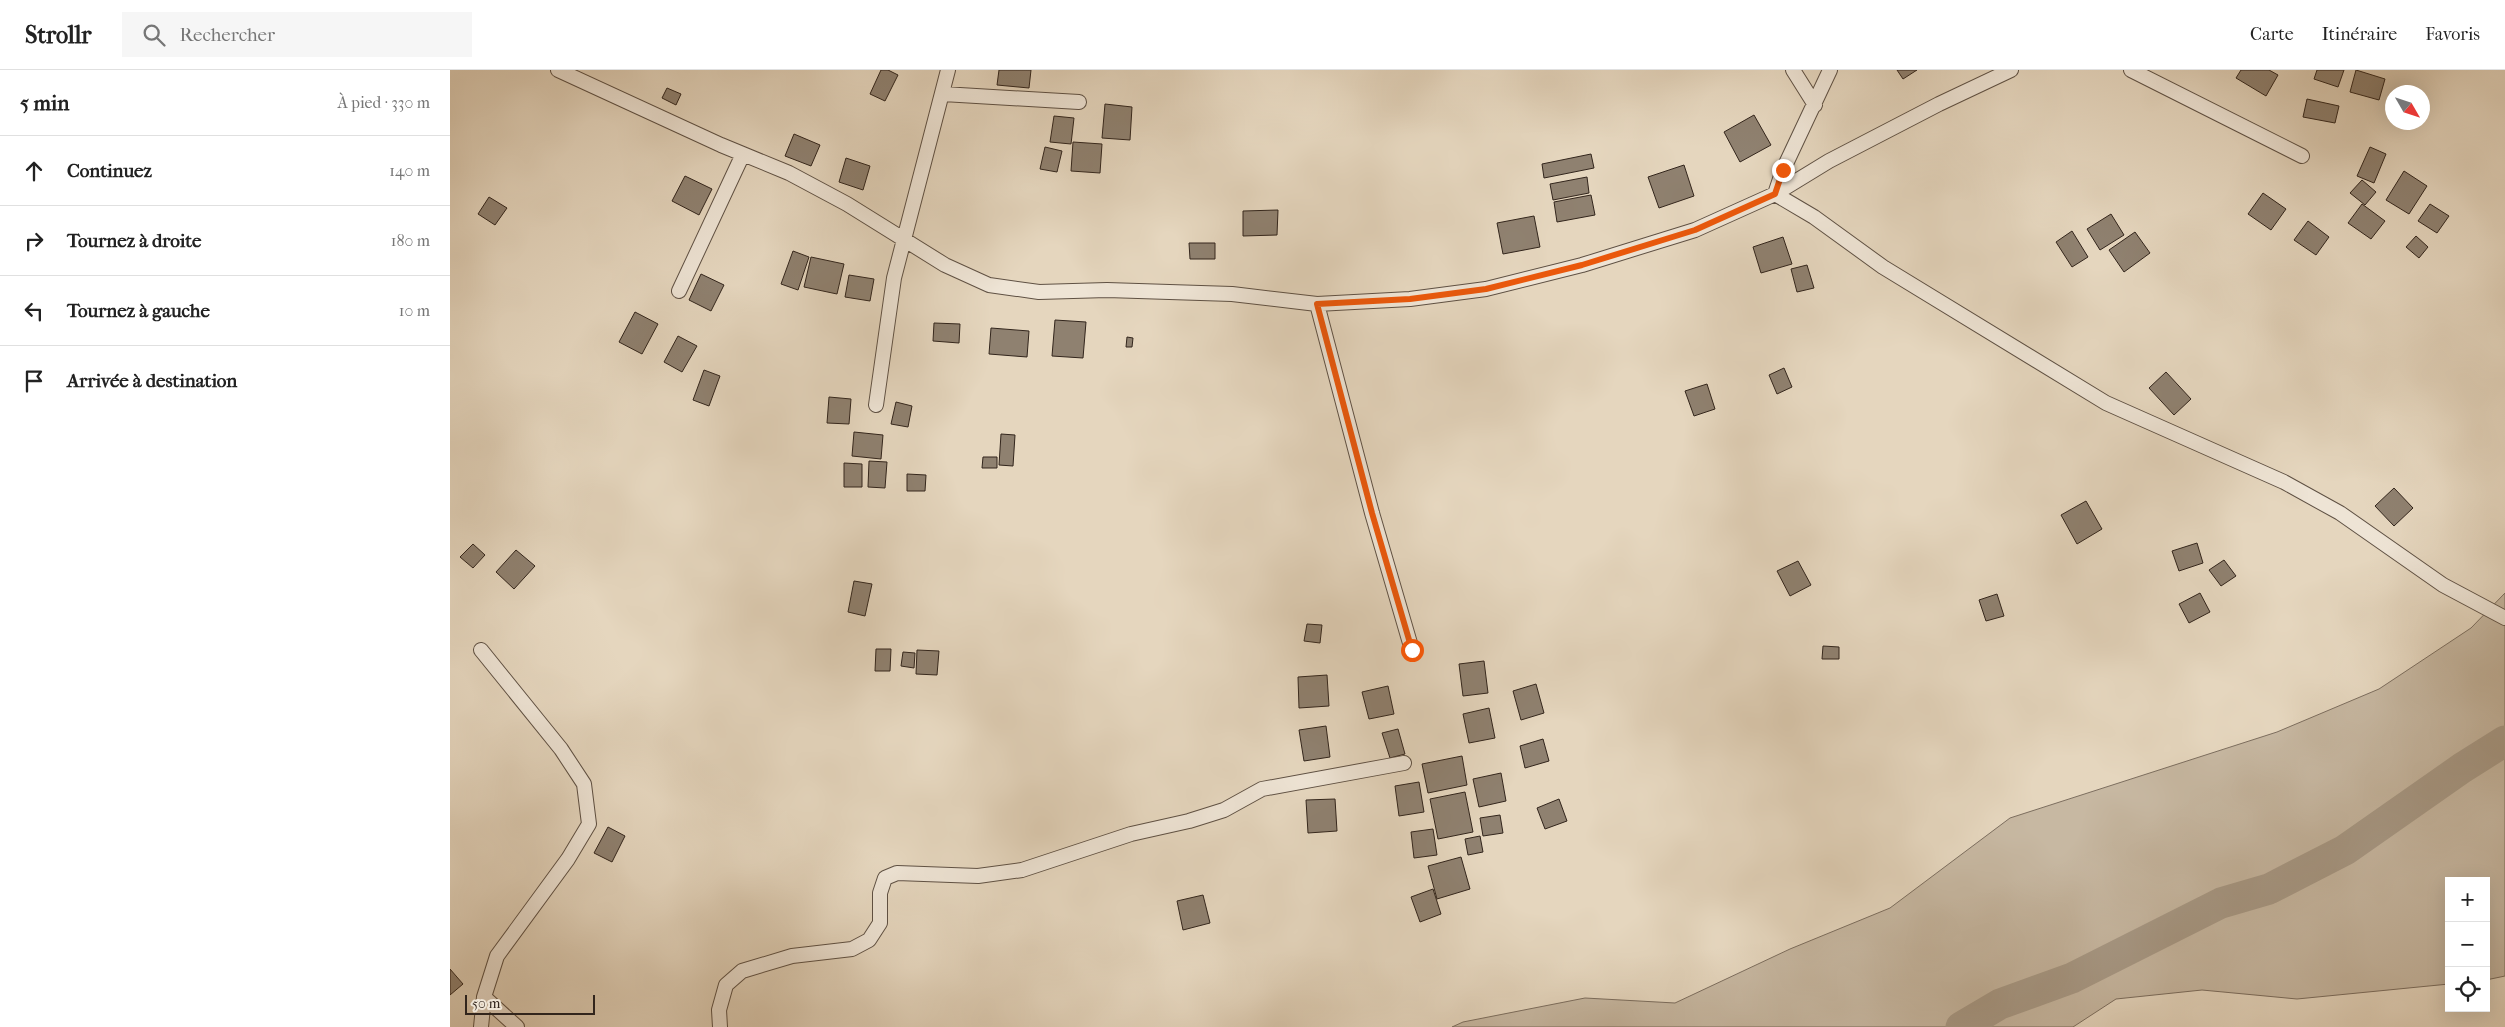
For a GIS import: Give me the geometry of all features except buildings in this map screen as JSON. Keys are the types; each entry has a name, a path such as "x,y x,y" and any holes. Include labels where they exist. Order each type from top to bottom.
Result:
{"street":[{"path":"558,70 789,173 904,239 945,265 989,285 1039,292 1107,290 1232,294 1317,304 1410,299 1486,289 1582,265 1695,230 1775,194 1829,161 1939,104 2011,70"},
{"path":"876,405 894,278 948,70"},
{"path":"1793,70 1815,104"},
{"path":"1775,194 1783,170 1830,70"},
{"path":"2131,70 2302,156"},
{"path":"942,94 1079,102"},
{"path":"678,291 743,154"},
{"path":"1775,194 1814,217 1883,267 2106,403 2284,482 2340,513 2443,585 2505,618"},
{"path":"1317,304 1372,513 1412,650"},
{"path":"481,650 561,749 584,784 589,824 568,859 497,956 484,997 481,1027"},
{"path":"720,1027 719,1010 726,985 742,971 792,956 852,949 869,940 880,923 880,894 885,878 897,873 978,876 1022,870 1131,834 1189,822 1224,810 1262,789 1404,763"},
{"path":"484,997 517,1027"}],"shaded area":[{"path":"2505,593 2505,976 2490,979 2490,877 2445,877 2445,984 2297,999 2202,990 2116,999 2073,1027 1452,1027 1463,1022 1585,998 1675,1003 1790,949 1890,908 2010,818 2277,732 2379,689 2471,628"}],"waterway":[{"path":"1961,1027 2000,1004 2072,978 2221,903 2269,889 2345,850 2462,768 2505,741"}],"route":[{"path":"1412,650 1372,513 1332,352 1317,304 1410,299 1486,289 1582,265 1695,230 1775,194 1783,170"}]}
